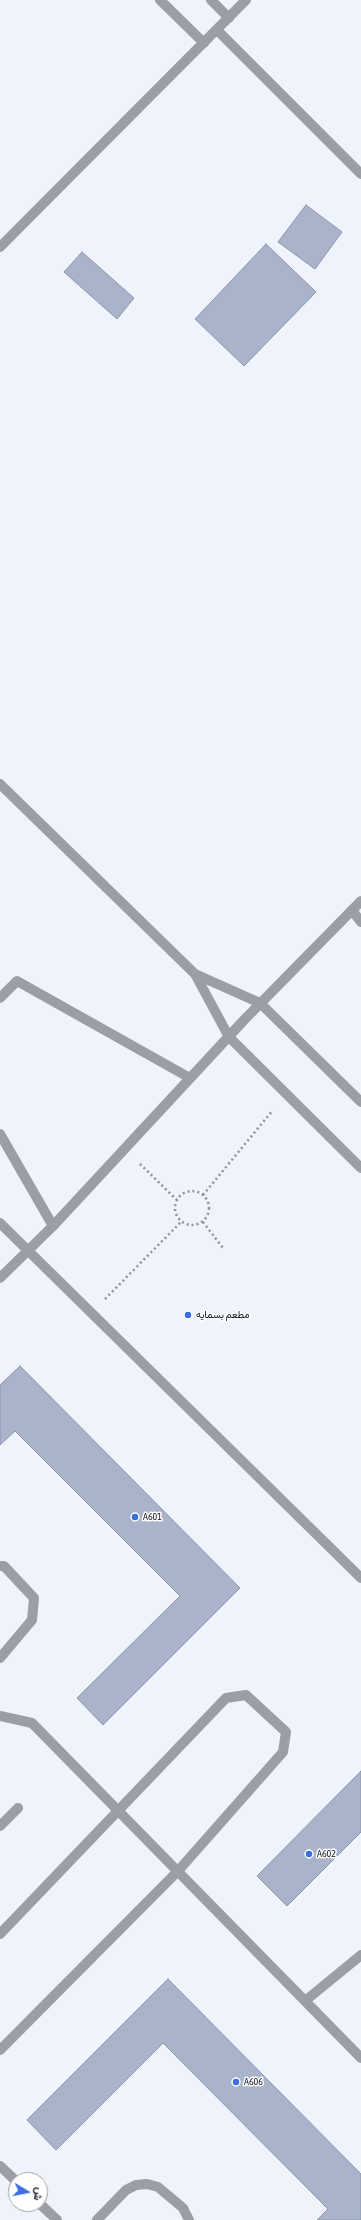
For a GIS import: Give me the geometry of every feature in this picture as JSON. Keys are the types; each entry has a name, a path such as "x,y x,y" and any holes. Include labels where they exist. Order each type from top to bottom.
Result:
{"street":[{"path":"160,0 204,43"},
{"path":"211,0 229,18"},
{"path":"0,247 246,0"},
{"path":"217,30 361,174"},
{"path":"0,784 195,974 228,1037 361,1168"},
{"path":"0,1278 53,1226 228,1037 361,901"},
{"path":"352,910 361,922"},
{"path":"195,974 260,1004 361,1102"},
{"path":"0,998 17,981 190,1078"},
{"path":"0,1134 53,1226"},
{"path":"0,1223 361,1578"},
{"path":"0,1566 4,1566 34,1598 32,1620 0,1658"},
{"path":"0,1934 119,1812 226,1698 246,1695 286,1732 283,1752 178,1871 0,2050"},
{"path":"0,1716 32,1723 361,2058"},
{"path":"0,1826 18,1808"},
{"path":"305,2001 361,1955"},
{"path":"0,2166 8,2174"},
{"path":"97,2220 126,2190 136,2185 147,2184 158,2187 183,2208 189,2220"},
{"path":"48,2212 57,2220"}],"path":[{"path":"203,1195 286,1094"},
{"path":"125,1149 177,1200"},
{"path":"189,1191 203,1195 208,1203 208,1214 202,1222 192,1226 181,1222 176,1216 177,1200 182,1194 189,1191"},
{"path":"92,1312 181,1222"},
{"path":"202,1222 223,1248"}],"building":[{"path":"306,205 342,232 315,269 278,242"},
{"path":"266,244 316,292 244,366 195,319"},
{"path":"82,252 134,298 117,319 64,272"},
{"name":"A601","path":"20,1366 240,1588 103,1725 77,1698 180,1596 15,1431 0,1445 0,1385"},
{"name":"A602","path":"361,1771 361,1832 287,1906 257,1876"},
{"name":"A606","path":"168,1979 361,2174 361,2220 317,2220 328,2209 163,2043 56,2150 27,2120"}],"place":[{"name":"مطعم بسمايه","path":"188,1315"},
{"name":"A601","path":"135,1517"},
{"name":"A602","path":"309,1854"},
{"name":"A606","path":"236,2082"}]}
